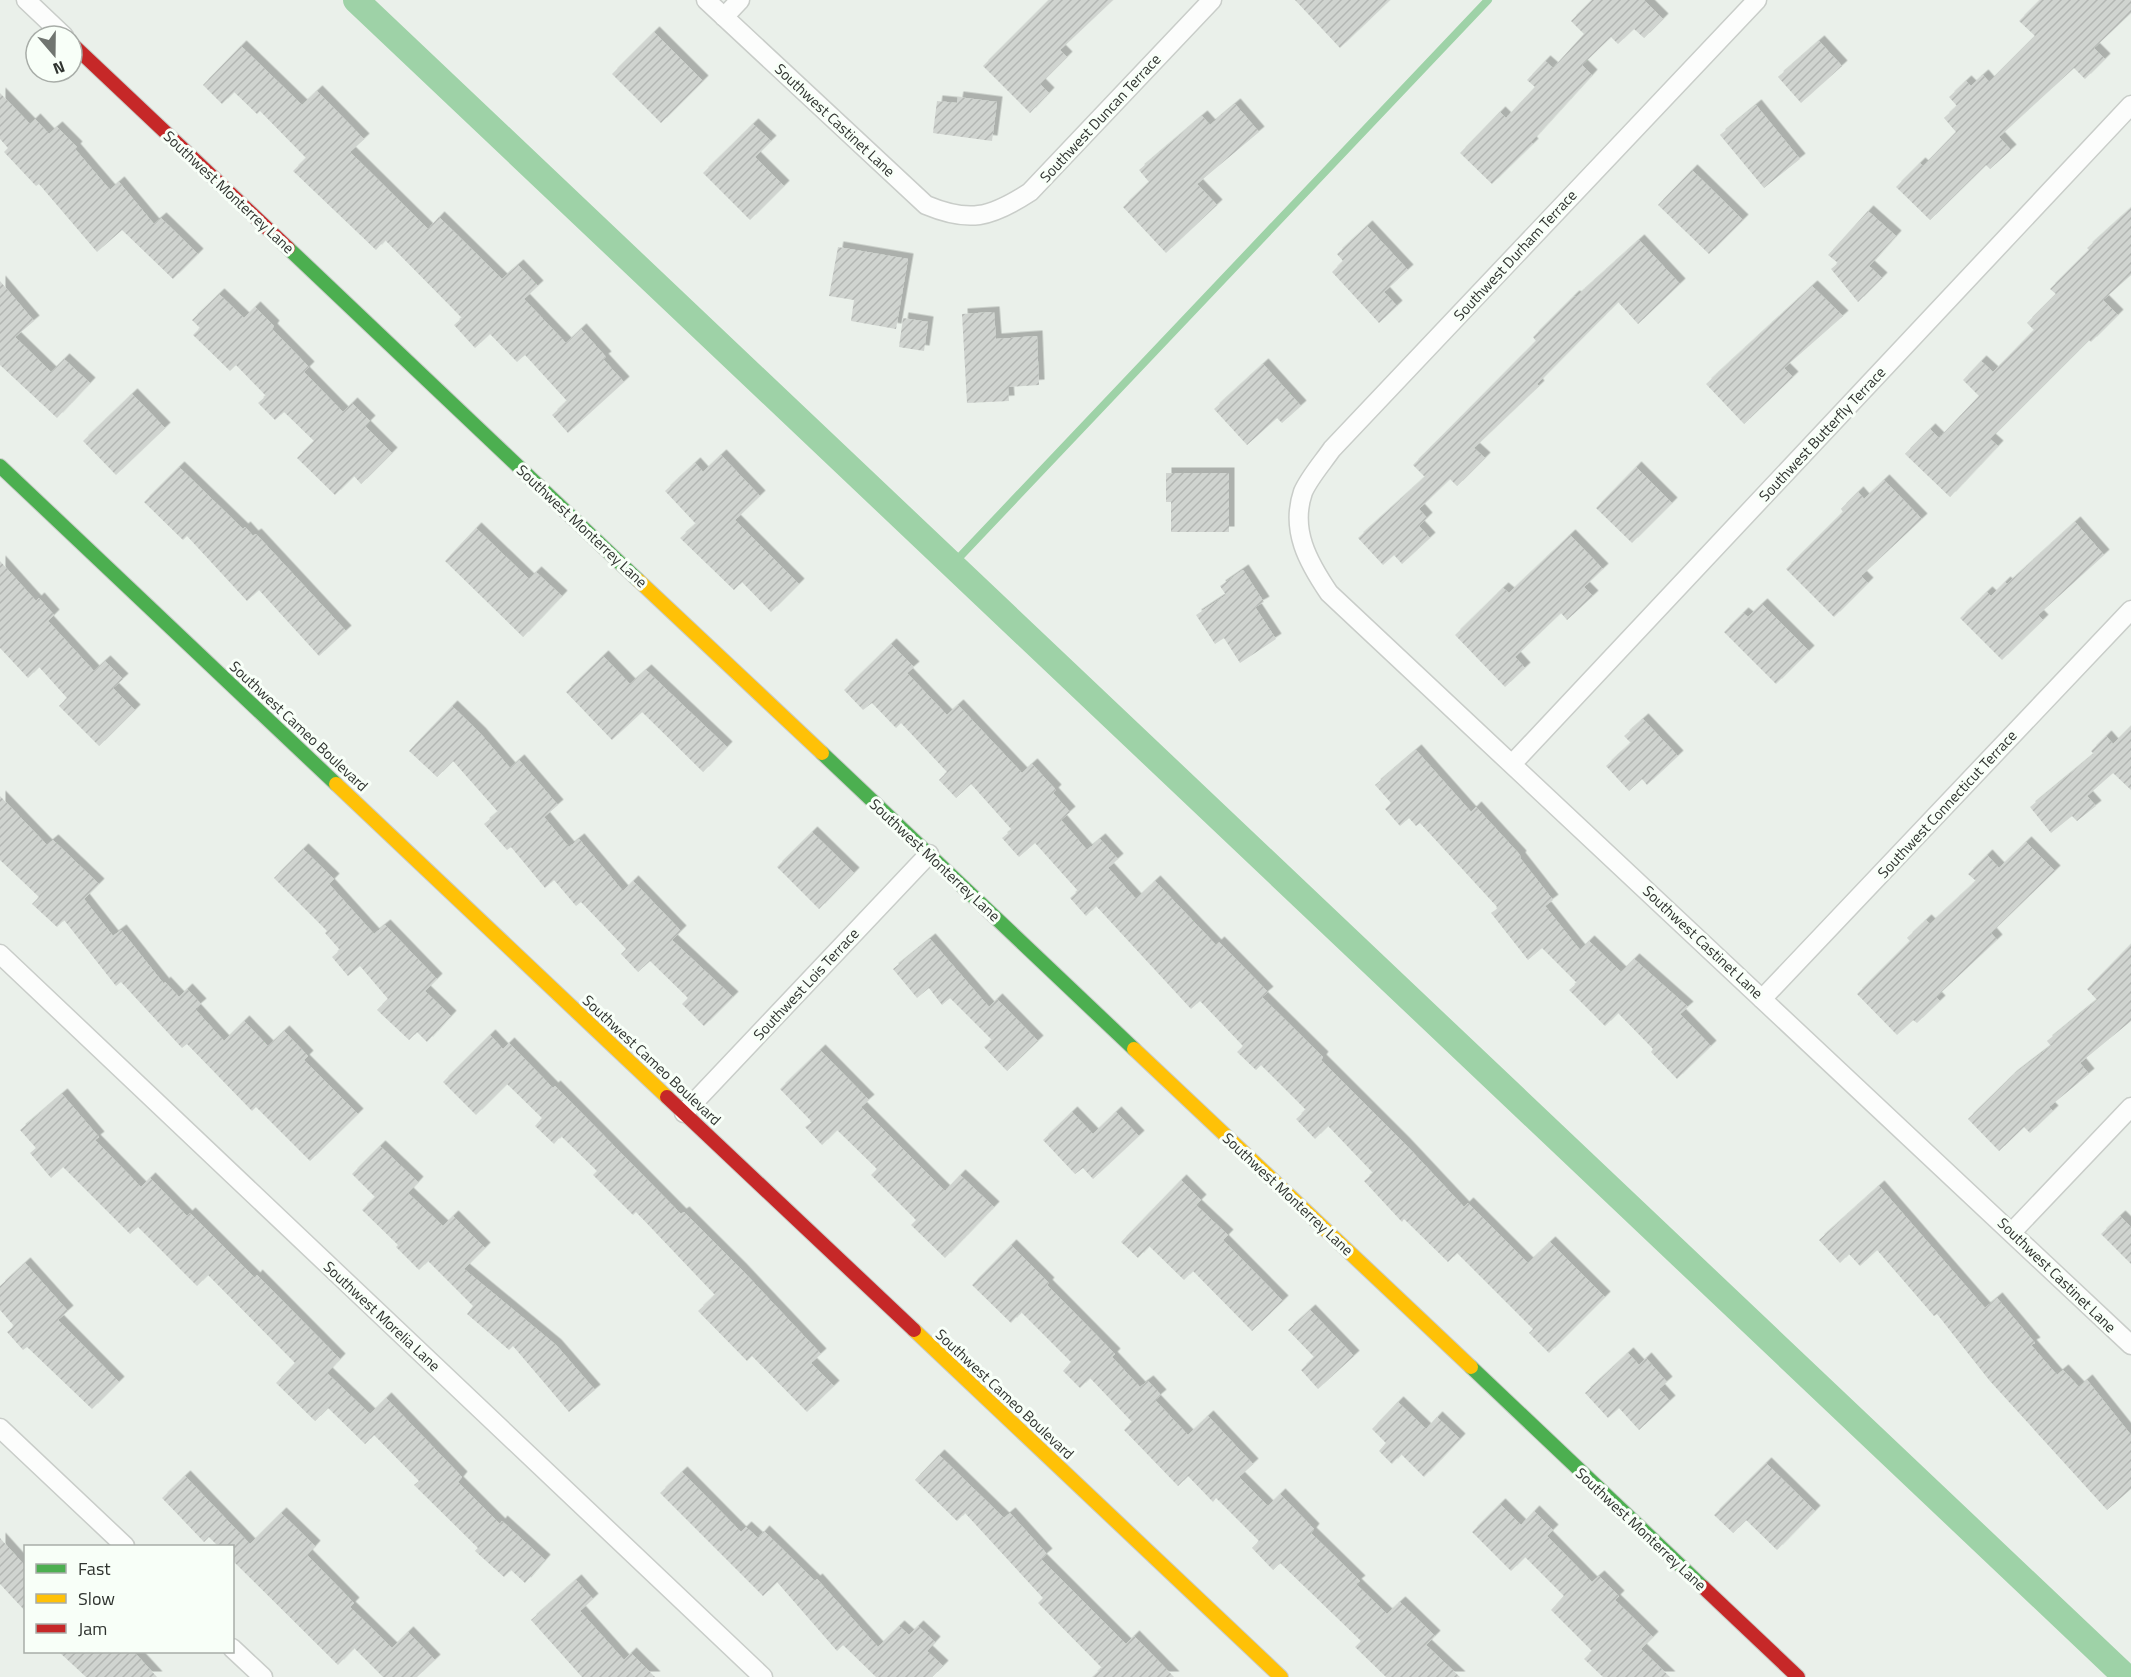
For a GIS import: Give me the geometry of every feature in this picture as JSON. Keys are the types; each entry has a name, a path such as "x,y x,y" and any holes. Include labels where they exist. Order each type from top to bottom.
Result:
{"street":[{"path":"26,0 51,24"},
{"name":"Southwest Castinet Lane","path":"706,0 926,205 950,215 975,217"},
{"path":"724,17 740,0"},
{"name":"Southwest Duncan Terrace","path":"975,217 1003,209 1030,192 1212,0"},
{"name":"Southwest Durham Terrace","path":"1298,524 1304,491 1332,449 1757,0"},
{"name":"Southwest Monterrey Lane","path":"84,55 1798,1677"},
{"name":"Southwest Butterfly Terrace","path":"1513,763 2131,105"},
{"name":"Southwest Cameo Boulevard","path":"0,466 1281,1677"},
{"name":"Southwest Castinet Lane","path":"1298,524 1308,562 1329,593 1513,763 2131,1345"},
{"name":"Southwest Connecticut Terrace","path":"1762,999 2131,610"},
{"name":"Southwest Lois Terrace","path":"684,1113 929,855"},
{"name":"Southwest Morelia Lane","path":"0,954 763,1677"},
{"path":"2012,1232 2131,1107"},
{"path":"0,1428 124,1545"},
{"path":"234,1650 263,1677"}],"building":[{"path":"1049,0 1113,0 1060,50 1067,57 1040,84 1049,93 1030,113 983,66"},
{"path":"1295,0 1390,0 1340,48"},
{"path":"1592,0 1644,0 1663,19 1644,38 1634,29 1618,44 1611,37 1582,65 1592,75 1531,142 1533,144 1492,184 1460,153 1500,112 1506,118 1535,87 1527,80 1545,61 1553,68 1584,34 1571,21"},
{"path":"2040,0 2131,0 2131,13 2094,48 2105,59 2085,79 2074,68 1999,137 2011,150 1990,169 1986,165 1930,220 1896,187 1920,163 1923,166 1956,132 1944,118 1957,106 1949,97 1966,81 1971,86 1983,75 1989,82 2035,36 2019,21"},
{"path":"654,32 703,81 661,123 612,74"},
{"path":"1819,41 1842,66 1801,103 1778,77"},
{"path":"241,46 302,105 317,91 364,139 350,152 428,229 439,217 502,279 518,265 538,286 524,299 566,343 581,329 606,357 603,359 624,382 568,433 552,415 567,401 525,355 517,362 490,334 475,348 454,325 462,318 385,240 376,250 293,171 306,158 260,111 257,114 234,92 222,104 203,85"},
{"path":"0,93 30,124 35,119 49,134 57,127 77,147 75,149 110,190 119,182 154,224 161,218 198,254 173,279 122,230 97,252 39,184 36,186 4,152 8,148 0,139"},
{"path":"958,97 997,102 992,141 933,133 937,101 957,103"},
{"path":"1235,104 1259,132 1197,184 1217,205 1166,253 1123,207 1149,182 1139,170 1202,116 1210,125"},
{"path":"1756,105 1800,159 1764,188 1720,135"},
{"path":"753,124 771,141 755,157 784,186 750,220 703,173"},
{"path":"1692,170 1743,220 1709,254 1658,205"},
{"path":"2131,208 2131,275 2103,300 2118,315 2091,342 2089,340 1990,439 1998,446 1950,497 1905,454 1930,429 1939,438 1979,396 1963,380 1981,361 1993,372 2034,330 2027,323 2056,294 2050,289 2089,250 2087,248"},
{"path":"1868,211 1896,236 1869,266 1882,278 1858,302 1831,269 1838,263 1828,255"},
{"path":"1367,226 1408,270 1384,292 1397,306 1379,323 1332,272 1343,261 1337,254"},
{"path":"1639,240 1680,284 1638,324 1618,302 1537,384 1539,386 1474,448 1485,458 1457,486 1450,479 1419,509 1427,518 1419,526 1430,538 1402,564 1394,555 1383,565 1358,538 1425,477 1413,465 1536,341 1533,337 1574,296 1576,297"},
{"path":"838,247 908,259 896,329 851,321 854,300 829,296"},
{"path":"0,281 34,321 15,337 51,372 64,359 90,383 57,418 0,365"},
{"path":"1812,286 1843,316 1784,368 1793,377 1744,424 1706,384"},
{"path":"219,294 244,318 255,307 274,326 272,329 309,367 304,372 343,412 352,403 370,421 365,426 392,453 361,484 354,476 335,495 297,458 314,441 284,412 275,420 258,403 266,396 236,365 230,371 193,335 200,328 192,320"},
{"path":"994,312 996,339 1037,336 1039,385 1008,387 1009,401 967,403 962,314"},
{"path":"903,318 928,322 924,351 899,347"},
{"path":"1263,364 1301,406 1282,423 1277,418 1247,445 1214,409"},
{"path":"132,394 165,428 116,475 83,441"},
{"path":"721,455 760,496 735,520 799,584 771,612 742,582 734,590 680,538 696,524 665,491 695,463 703,472"},
{"path":"179,467 243,529 245,527 253,536 256,534 346,631 319,656 259,590 247,601 187,536 183,540 144,502"},
{"path":"1636,467 1672,503 1632,543 1596,508"},
{"path":"1166,473 1229,473 1229,532 1171,532 1171,502 1166,502"},
{"path":"1884,480 1922,519 1861,576 1868,583 1834,617 1786,569 1843,512 1841,509 1858,492 1864,499"},
{"path":"2075,522 2104,555 2038,615 2043,620 2002,660 1960,618 1987,592 1991,596 2005,582 2007,584"},
{"path":"476,528 529,579 536,572 562,596 523,637 445,561"},
{"path":"1570,535 1603,569 1584,587 1593,596 1567,620 1561,613 1515,657 1525,668 1505,687 1455,635 1503,588 1509,593"},
{"path":"0,561 36,601 39,598 54,615 48,621 94,671 105,661 123,679 113,688 135,710 99,746 59,706 67,698 39,667 28,678 0,648"},
{"path":"1243,570 1264,602 1255,607 1276,639 1240,663 1224,638 1215,644 1196,615 1226,595 1220,586"},
{"path":"1762,604 1809,651 1776,684 1724,632 1743,613 1748,617"},
{"path":"891,644 914,667 907,673 947,715 958,705 1022,773 1032,764 1056,790 1053,793 1070,812 1061,820 1087,850 1100,839 1118,859 1108,868 1136,899 1155,881 1216,945 1219,942 1268,992 1262,997 1323,1057 1321,1060 1464,1207 1468,1203 1528,1263 1550,1242 1605,1297 1549,1353 1529,1333 1533,1329 1457,1253 1448,1262 1404,1219 1402,1222 1364,1181 1373,1173 1328,1126 1315,1139 1296,1119 1306,1110 1261,1065 1256,1070 1237,1052 1243,1046 1200,1001 1191,1009 1096,906 1086,916 1070,898 1078,891 1035,843 1019,857 1002,838 1012,830 971,784 956,798 939,780 947,772 901,723 896,728 872,703 863,710 844,690"},
{"path":"603,656 630,684 646,670 727,747 703,772 642,712 612,740 566,692"},
{"path":"452,706 480,733 510,768 519,760 558,805 544,817 569,847 579,839 623,891 633,881 681,931 672,940 733,997 704,1026 682,1004 688,998 650,961 638,972 621,954 626,949 581,902 576,906 554,880 545,888 511,847 507,850 484,824 498,812 453,761 437,777 409,751"},
{"path":"1643,719 1678,756 1647,785 1642,779 1629,791 1606,766 1631,743 1624,736"},
{"path":"2131,726 2131,790 2113,773 2087,796 2096,806 2077,821 2072,816 2051,833 2030,807 2094,754 2091,751 2106,736 2113,744"},
{"path":"1416,750 1471,812 1476,807 1521,856 1520,858 1553,900 1545,906 1580,950 1589,941 1621,972 1634,959 1688,1007 1680,1014 1711,1046 1677,1079 1651,1052 1653,1049 1618,1013 1605,1026 1569,990 1577,983 1542,948 1528,960 1491,913 1498,908 1420,823 1416,826 1409,818 1400,826 1385,809 1391,803 1375,785"},
{"path":"0,796 47,845 53,840 99,884 84,899 113,936 121,930 164,984 165,982 179,997 187,989 201,1004 195,1009 224,1041 244,1021 268,1046 284,1031 308,1056 304,1060 358,1114 310,1161 256,1107 252,1111 187,1044 182,1048 121,982 116,986 64,920 57,927 32,904 39,897 0,860"},
{"path":"812,832 854,873 819,909 777,867"},
{"path":"2026,842 2055,871 1991,933 1997,940 1936,997 1940,1001 1917,1023 1913,1020 1897,1035 1857,994 1910,941 1907,938 1926,920 1930,924 1976,881 1968,874 1987,855 1999,868"},
{"path":"303,849 334,879 329,884 374,934 385,925 437,979 425,991 451,1016 427,1042 417,1032 409,1040 377,1010 388,999 360,966 348,976 332,957 340,950 325,933 327,931 274,878"},
{"path":"930,939 989,1007 997,999 1038,1041 1007,1071 984,1047 992,1040 950,998 942,1005 929,988 917,998 893,969"},
{"path":"2131,944 2131,1021 2080,1063 2089,1074 2049,1107 2053,1111 2030,1133 2024,1127 1999,1151 1968,1119 2012,1076 2051,1046 2047,1041 2097,1000 2087,989"},
{"path":"490,1035 503,1049 509,1043 553,1088 555,1086 681,1214 684,1212 741,1269 821,1354 811,1363 834,1386 807,1412 752,1356 747,1361 698,1311 715,1295 636,1212 633,1215 593,1175 597,1171 561,1136 554,1144 535,1126 542,1118 507,1084 476,1115 443,1082"},
{"path":"820,1050 869,1100 861,1107 945,1191 960,1175 994,1207 945,1258 911,1225 916,1220 871,1175 877,1169 837,1130 822,1145 805,1127 812,1122 780,1089"},
{"path":"62,1094 99,1137 95,1140 141,1187 150,1178 187,1216 190,1213 255,1278 257,1275 340,1359 327,1373 370,1414 386,1398 462,1477 458,1482 500,1524 502,1521 545,1560 525,1583 511,1570 504,1577 475,1551 478,1548 414,1485 419,1481 374,1435 365,1444 328,1408 315,1421 276,1383 295,1363 208,1275 197,1286 138,1227 130,1234 63,1167 51,1178 30,1153 36,1148 20,1130"},
{"path":"1072,1112 1093,1134 1116,1112 1139,1136 1093,1179 1083,1168 1075,1174 1043,1140"},
{"path":"380,1146 418,1182 408,1193 443,1226 453,1216 485,1248 464,1269 556,1345 595,1390 569,1412 513,1346 509,1350 467,1314 473,1306 428,1261 419,1270 396,1247 398,1245 362,1210 375,1197 352,1174"},
{"path":"1181,1180 1201,1200 1196,1205 1228,1235 1223,1240 1283,1301 1252,1331 1193,1271 1184,1280 1149,1246 1138,1258 1121,1242"},
{"path":"1879,1186 1985,1308 1997,1298 2035,1343 2031,1345 2057,1375 2063,1370 2079,1387 2087,1380 2131,1435 2131,1489 2107,1510 1989,1380 1937,1314 1934,1316 1877,1250 1860,1266 1849,1254 1840,1263 1819,1240"},
{"path":"2120,1216 2131,1227 2131,1264 2101,1234"},
{"path":"1011,1245 1115,1354 1112,1357 1140,1387 1148,1381 1161,1395 1155,1400 1188,1435 1208,1416 1253,1464 1239,1477 1268,1506 1280,1494 1314,1529 1311,1533 1360,1581 1356,1584 1387,1614 1400,1602 1435,1636 1426,1645 1460,1677 1386,1677 1355,1647 1361,1641 1280,1563 1273,1570 1252,1548 1259,1541 1216,1498 1213,1502 1188,1476 1178,1486 1124,1430 1132,1422 1090,1378 1080,1388 1063,1371 1071,1362 1021,1312 1011,1323 972,1285"},
{"path":"25,1263 68,1311 58,1320 119,1382 92,1409 27,1347 23,1350 7,1332 14,1326 0,1310 0,1286"},
{"path":"1310,1310 1354,1356 1318,1389 1301,1370 1314,1357 1288,1330"},
{"path":"1628,1353 1639,1365 1646,1358 1667,1382 1659,1389 1670,1401 1639,1430 1619,1408 1608,1418 1585,1393"},
{"path":"1398,1402 1426,1429 1437,1417 1460,1439 1424,1477 1401,1454 1392,1464 1379,1451 1386,1443 1372,1429"},
{"path":"939,1455 1004,1518 1010,1513 1047,1554 1041,1559 1126,1644 1134,1636 1174,1677 1092,1677 1102,1668 1038,1603 1043,1598 965,1513 957,1521 915,1480"},
{"path":"1766,1463 1815,1511 1777,1550 1746,1520 1733,1533 1714,1515"},
{"path":"682,1472 741,1532 746,1527 758,1538 764,1531 815,1581 817,1579 878,1647 899,1626 909,1635 918,1626 935,1642 927,1651 943,1666 932,1677 876,1677 843,1645 837,1651 777,1582 763,1596 660,1493"},
{"path":"185,1476 250,1544 281,1513 315,1546 307,1555 354,1603 350,1607 392,1648 408,1632 435,1660 417,1677 383,1677 354,1648 338,1665 234,1562 234,1545 217,1545 209,1537 204,1542 162,1498"},
{"path":"1500,1504 1521,1525 1534,1511 1553,1530 1547,1536 1592,1582 1599,1576 1619,1596 1615,1600 1653,1637 1641,1649 1670,1677 1603,1677 1584,1659 1592,1651 1551,1610 1564,1596 1525,1557 1511,1571 1472,1532"},
{"path":"0,1538 24,1565 24,1610 0,1584"},
{"path":"576,1580 593,1599 580,1611 624,1660 631,1653 655,1677 582,1677 531,1620"},
{"path":"60,1653 135,1653 157,1677 86,1677"}],"waterway":[{"path":"356,0 2126,1677"},
{"path":"952,565 1488,0"}],"traffic: fast":[{"path":"288,248 638,580"},
{"path":"0,466 336,784"},
{"path":"822,753 1134,1049"},
{"path":"1471,1367 1703,1587"}],"traffic: slow":[{"path":"638,580 822,753"},
{"path":"336,784 667,1097"},
{"path":"1134,1049 1471,1367"},
{"path":"914,1330 1281,1677"}],"traffic: jam":[{"path":"84,55 288,248"},
{"path":"667,1097 914,1330"},
{"path":"1703,1587 1798,1677"}]}
